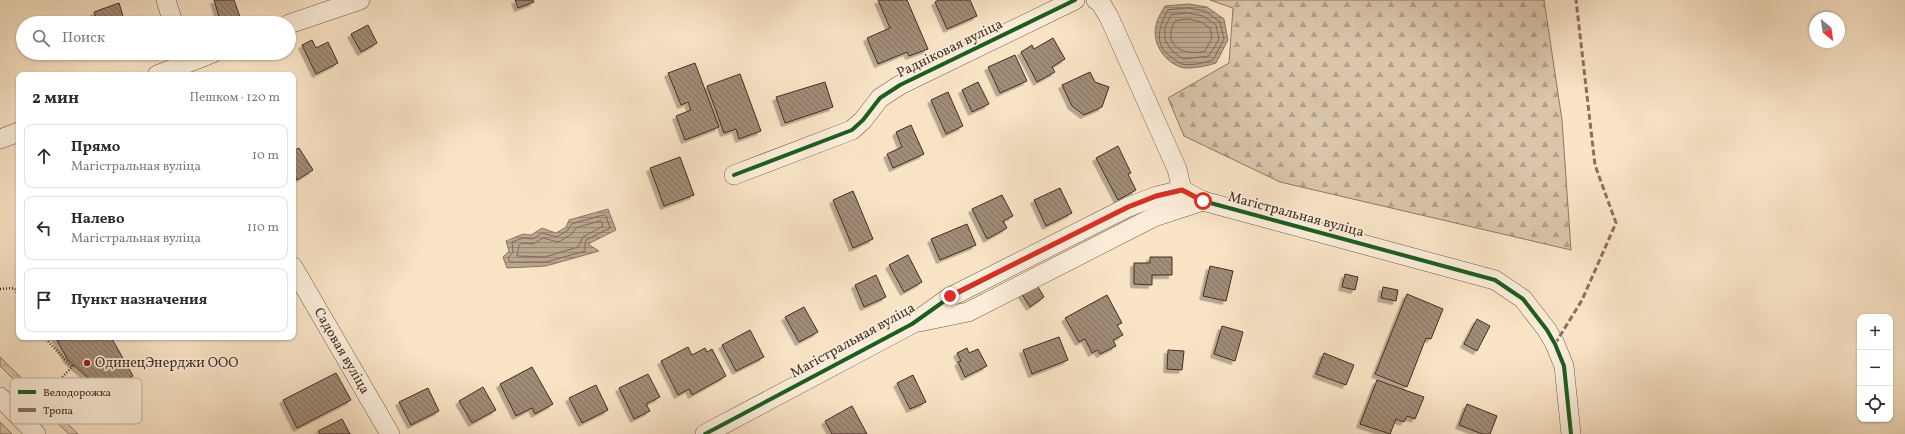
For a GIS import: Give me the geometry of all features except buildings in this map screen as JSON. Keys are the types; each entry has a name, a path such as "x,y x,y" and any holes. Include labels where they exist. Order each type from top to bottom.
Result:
{"street":[{"path":"166,0 170,16"},
{"path":"296,22 360,0"},
{"name":"Радніковая вуліца","path":"734,175 852,130 863,120 880,98 900,85 1074,0"},
{"path":"1096,0 1100,2 1109,17 1177,169 1182,190"},
{"path":"164,72 195,60"},
{"path":"0,139 16,133"},
{"name":"Магістральная вуліца","path":"705,434 912,324 950,296 1128,207 1156,196 1182,190 1203,201 1495,280 1523,299 1547,330 1555,344 1564,366 1571,434"},
{"path":"912,324 968,312 1154,217 1203,201"},
{"name":"Садовая вуліца","path":"296,272 390,434"},
{"path":"0,397 10,407"},
{"path":"26,424 36,434"}],"path":[{"path":"0,289 14,288 16,291"},
{"path":"47,340 73,366 61,378"}],"green space":[{"path":"1210,0 1544,0 1562,120 1571,250 1280,182 1184,136 1168,98 1229,63 1233,8"},
{"path":"0,357 22,378 12,378 0,366"},
{"path":"0,422 12,434 0,434"},
{"path":"58,424 68,424 78,434 69,434"}],"water":[{"path":"1189,4 1207,7 1224,19 1228,40 1216,63 1192,68 1183,68 1169,60 1157,44 1155,32 1156,25 1165,6"},
{"path":"608,209 616,230 588,244 599,251 546,266 507,268 503,257 509,251 506,241 523,234 531,235 542,228 556,233 566,227 569,220"}],"marked path":[{"path":"1555,344 1582,300 1616,223 1595,165 1576,0"}],"cycle path":[{"path":"734,175 852,130 863,120 880,98 900,85 1075,0"},
{"path":"705,434 912,324 950,297 1128,207 1157,196 1182,190 1203,201 1495,280 1523,299 1547,330 1555,344 1564,366 1571,434"}],"place":[{"name":"ОдинецЭнерджи ООО","path":"87,363"}],"route":[{"path":"950,296 1128,207 1156,196 1182,190 1203,201"}]}
